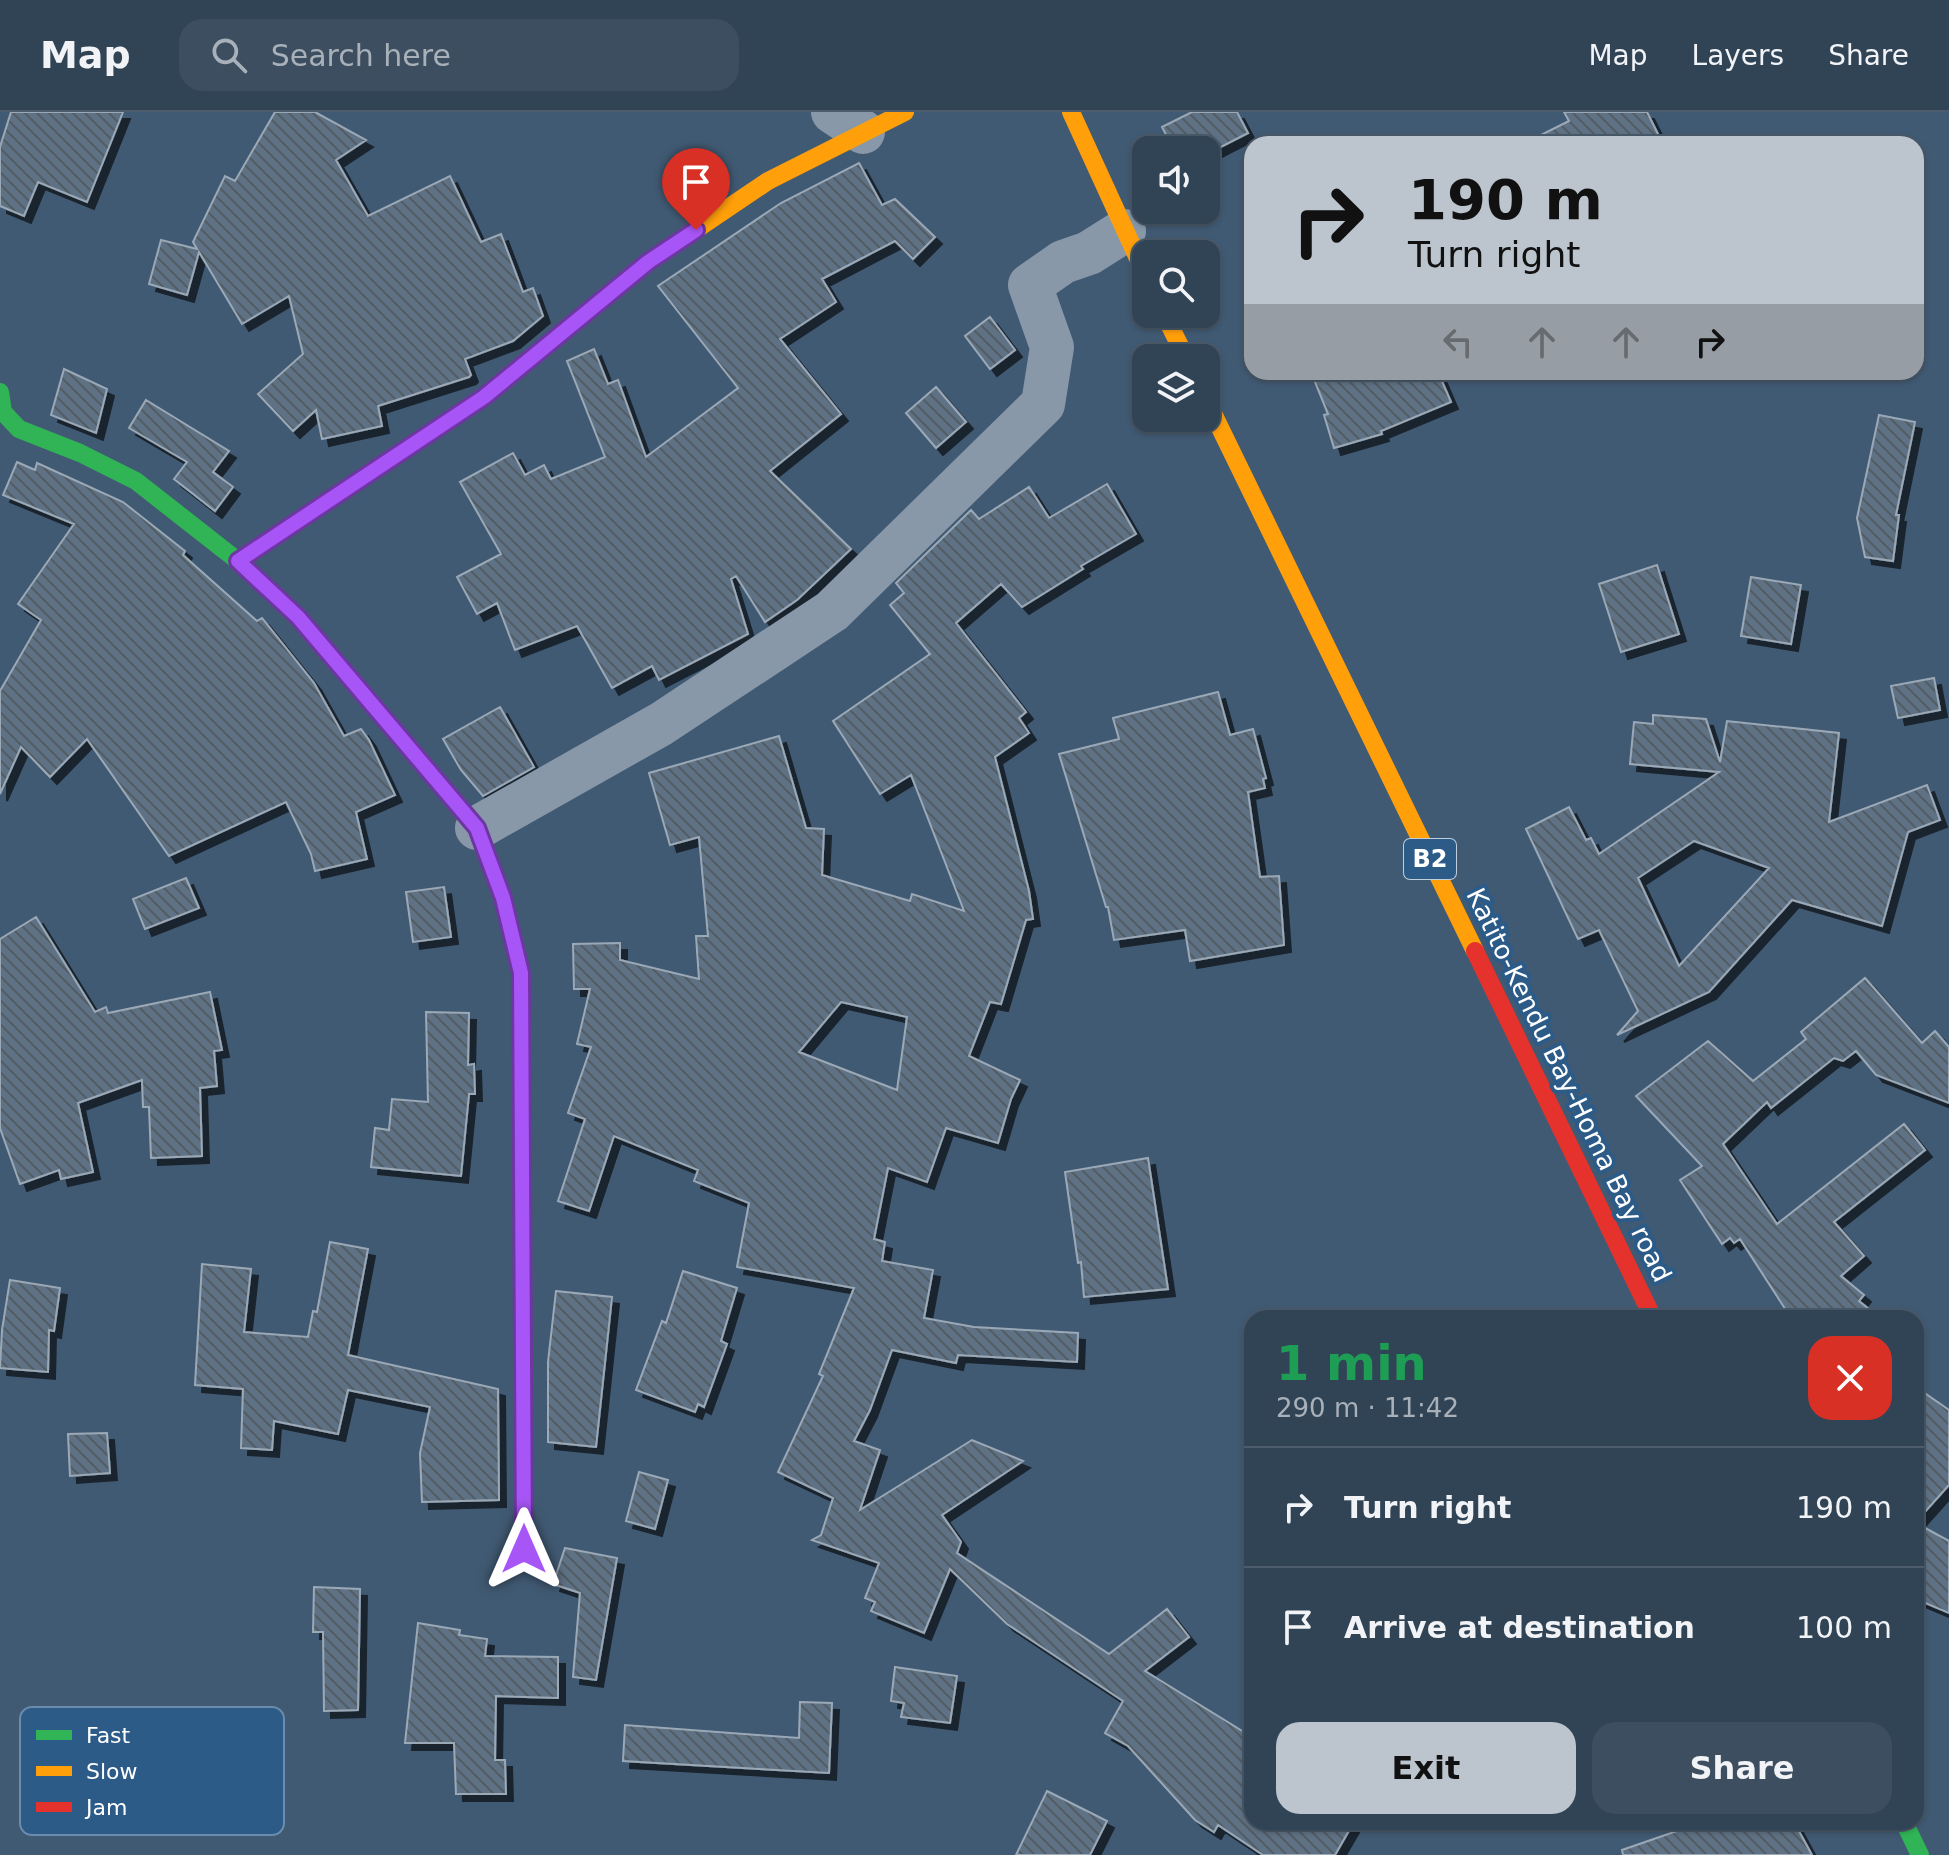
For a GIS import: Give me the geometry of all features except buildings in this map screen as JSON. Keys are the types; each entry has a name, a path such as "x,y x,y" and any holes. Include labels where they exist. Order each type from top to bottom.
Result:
{"main road":[{"path":"238,561 484,397 648,262 768,181 848,122 905,112"},
{"path":"1071,112 1132,247"},
{"path":"0,392 3,412 19,429 80,453 136,481 238,561 298,617 477,828 503,898 521,973 524,1549"},
{"name":"Katito-Kendu Bay-Homa Bay road","path":"1220,428 1649,1310"},
{"path":"1908,1830 1920,1855"}],"street":[{"path":"477,828 661,724 832,611 1043,404 1052,347 1030,285 1063,262 1089,253 1124,231"}],"traffic: fast":[{"path":"0,392 3,412 19,429 80,453 136,481 238,561 484,397 624,282"},
{"path":"238,561 298,617 480,835"},
{"path":"522,1142 524,1549"},
{"path":"1908,1830 1920,1855"}],"traffic: slow":[{"path":"624,282 648,262 768,181 905,112"},
{"path":"1071,112 1132,245"},
{"path":"1171,328 1179,344"},
{"path":"1220,428 1475,951"},
{"path":"480,835 503,898 521,973 522,1142"}],"traffic: jam":[{"path":"1475,951 1649,1310"}],"route":[{"path":"524,1549 521,973 503,898 477,828 298,617 238,561 484,397 648,262 696,230"}]}
